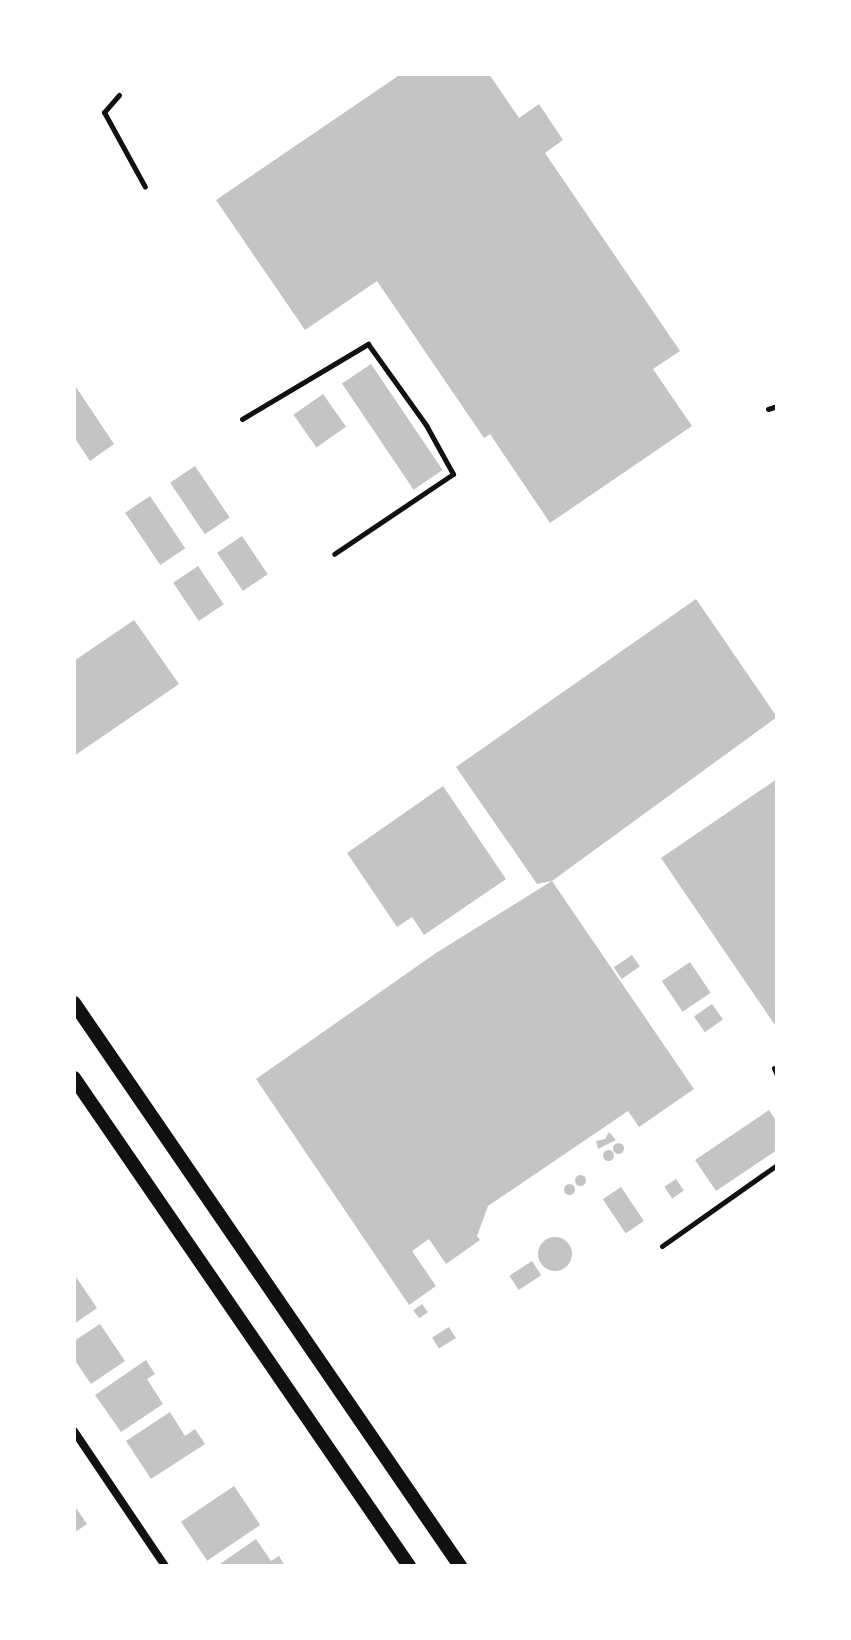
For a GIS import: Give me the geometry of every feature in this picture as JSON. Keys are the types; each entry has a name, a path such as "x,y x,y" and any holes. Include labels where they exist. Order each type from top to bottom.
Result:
{"main road":[{"path":"74,1003 460,1566"},
{"path":"74,1078 409,1566"}],"street":[{"path":"74,1431 165,1566"}],"lane":[{"path":"119,95 104,112 145,187"},
{"path":"242,419 368,344 426,425 453,474 334,554"},
{"path":"768,409 777,406"},
{"path":"774,1068 777,1075"},
{"path":"662,1246 777,1165"}],"building":[{"path":"401,74 489,74 519,118 539,104 563,140 545,153 680,351 653,369 692,426 550,523 490,434 484,438 377,281 305,330 216,200"},
{"path":"371,364 443,470 414,490 342,384"},
{"path":"74,384 114,444 90,461 74,437"},
{"path":"323,394 346,427 316,447 294,415"},
{"path":"195,466 230,517 205,534 170,483"},
{"path":"150,496 185,548 160,565 125,513"},
{"path":"242,536 268,574 243,591 217,553"},
{"path":"198,566 224,604 199,621 173,583"},
{"path":"696,599 777,717 552,881 537,884 456,767"},
{"path":"134,620 179,684 74,756 74,661"},
{"path":"777,779 777,1028 661,858"},
{"path":"443,786 506,879 424,935 412,917 397,927 347,853"},
{"path":"552,881 694,1089 639,1127 628,1111 488,1206 477,1236 480,1240 446,1264 429,1239 412,1251 436,1286 409,1305 256,1079 436,953"},
{"path":"632,955 640,967 622,979 614,967"},
{"path":"690,962 711,993 683,1012 662,981"},
{"path":"712,1004 723,1020 705,1032 694,1017"},
{"path":"769,1110 777,1122 777,1150 716,1191 695,1160"},
{"path":"609,1132 616,1140 598,1149 596,1141 605,1139"},
{"path":"618,1142 624,1148 618,1154 612,1148"},
{"path":"608,1149 614,1155 608,1161 602,1155"},
{"path":"580,1174 586,1180 580,1186 574,1180"},
{"path":"676,1179 684,1191 672,1198 664,1187"},
{"path":"569,1183 575,1189 569,1195 563,1189"},
{"path":"621,1187 644,1221 626,1233 603,1199"},
{"path":"555,1237 567,1242 572,1254 567,1266 555,1271 543,1266 538,1254 543,1242"},
{"path":"532,1261 541,1275 519,1290 509,1276"},
{"path":"74,1274 97,1308 74,1324"},
{"path":"422,1304 428,1312 419,1319 413,1311"},
{"path":"100,1324 125,1361 91,1384 74,1359 74,1341"},
{"path":"449,1327 456,1338 439,1349 432,1338"},
{"path":"146,1360 155,1374 147,1379 163,1404 121,1432 95,1395"},
{"path":"170,1412 185,1436 195,1429 205,1444 151,1479 126,1441"},
{"path":"234,1486 260,1525 207,1561 181,1522"},
{"path":"74,1505 87,1524 74,1533"},
{"path":"256,1539 271,1561 279,1556 285,1566 217,1566"}]}
